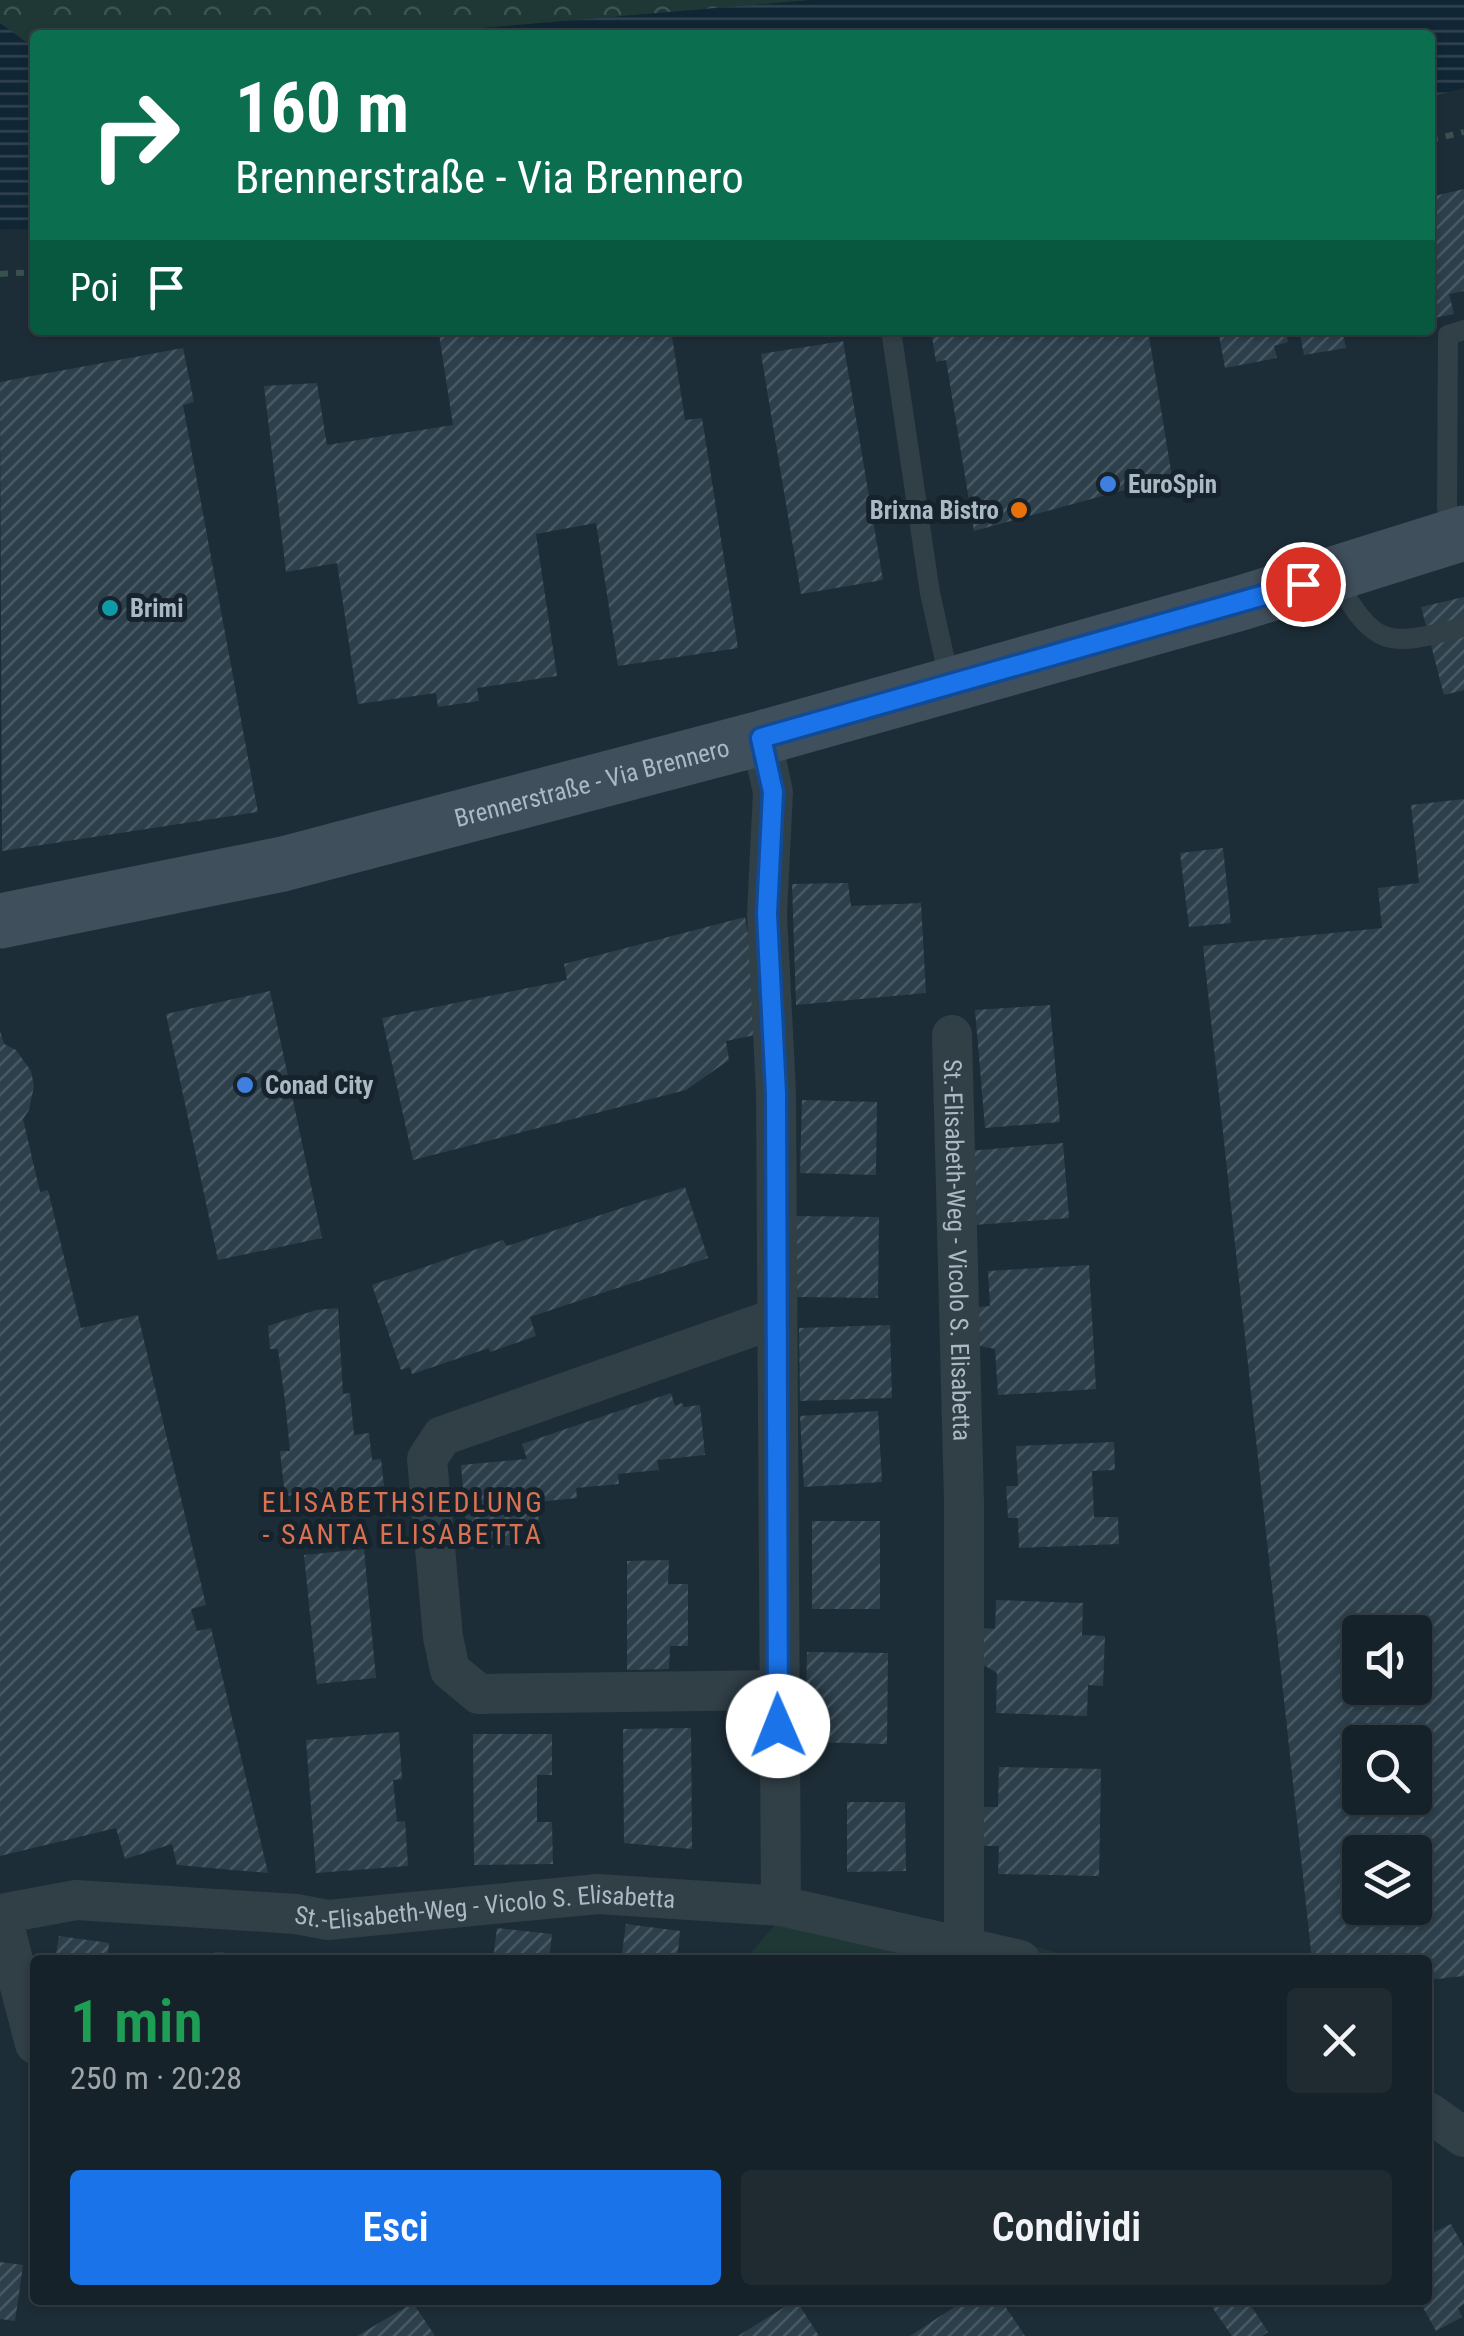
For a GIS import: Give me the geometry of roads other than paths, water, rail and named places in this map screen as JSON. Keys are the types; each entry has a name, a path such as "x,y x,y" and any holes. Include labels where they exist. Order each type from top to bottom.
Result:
{"main road":[{"name":"Brennerstraße - Via Brennero","path":"0,921 282,864 761,738 1334,575 1460,534"}],"street":[{"path":"761,738 773,792 767,914 776,1093 781,1906"},
{"name":"St.-Elisabeth-Weg - Vicolo S. Elisabetta","path":"952,1035 964,1502 964,1946"},
{"path":"777,1318 442,1436 427,1460 446,1654 450,1670 479,1694 778,1690"},
{"name":"St.-Elisabeth-Weg - Vicolo S. Elisabetta","path":"30,2025 1,1914 76,1900 296,1914 328,1920 598,1894 781,1906 1000,1955"},
{"path":"1432,2115 1464,2137"}],"lane":[{"path":"1460,534 1446,508 1448,335 1464,330"},
{"path":"892,335 930,593 951,686"},
{"path":"1334,575 1358,618 1384,638 1416,640 1464,627"}],"water":[{"path":"811,0 1464,0 1464,88 1435,96 1435,30 459,30"},
{"path":"0,23 30,42 30,229 0,230"}],"place":[{"name":"EuroSpin","path":"1108,484"},
{"name":"Brixna Bistro","path":"1019,510"},
{"name":"Brimi","path":"110,608"},
{"name":"Conad City","path":"245,1085"}],"district":[{"name":"ELISABETHSIEDLUNG - SANTA ELISABETTA","path":"403,1518"}]}
